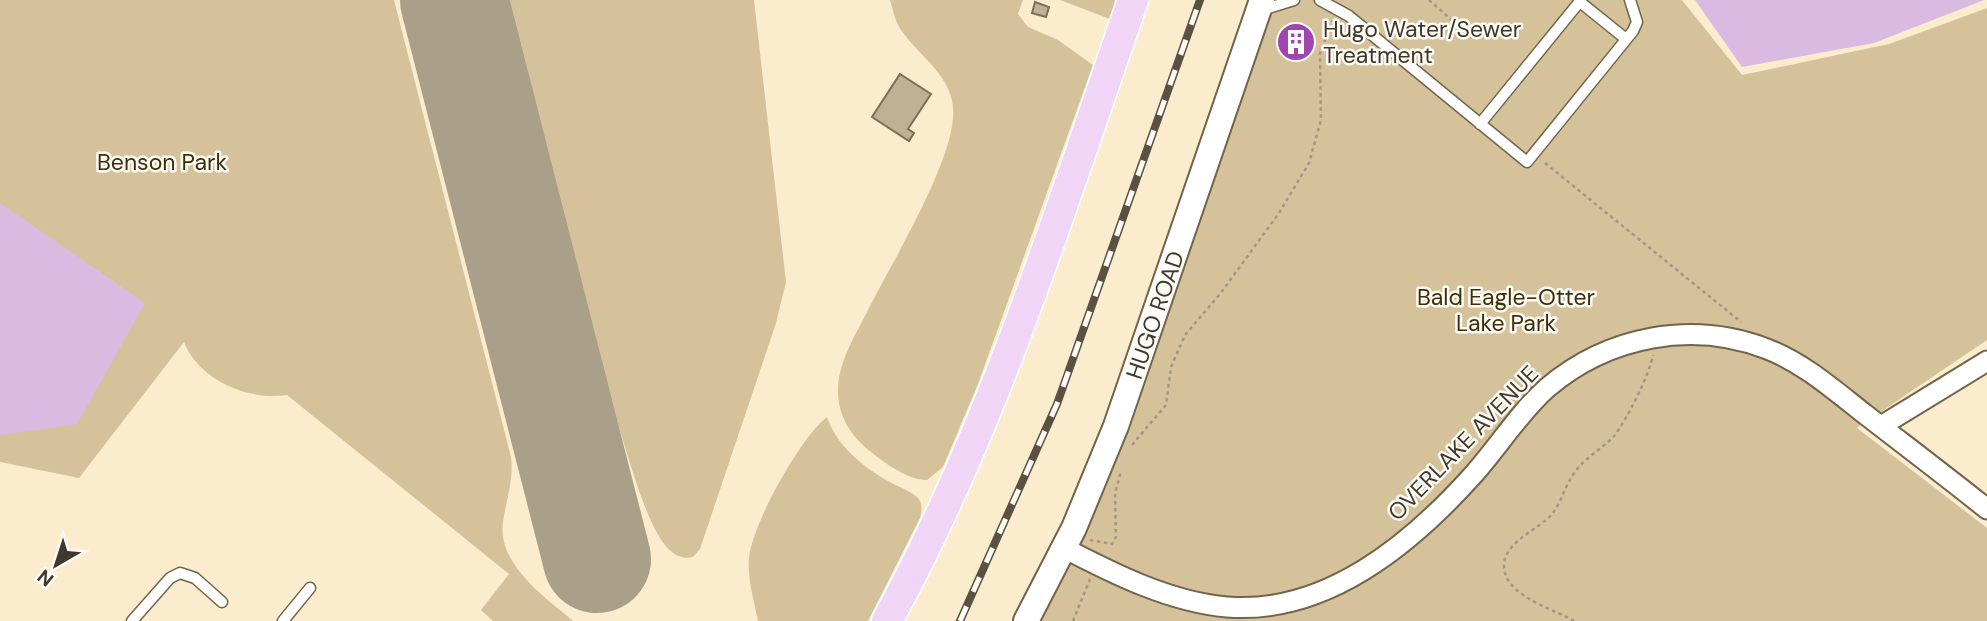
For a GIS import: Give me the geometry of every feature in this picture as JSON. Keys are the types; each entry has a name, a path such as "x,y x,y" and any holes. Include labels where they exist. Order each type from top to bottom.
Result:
{"main road":[{"path":"887,621 947,500 987,407 1133,0"}],"street":[{"name":"HUGO ROAD","path":"1026,621 1064,548 1116,426 1260,6"},
{"name":"OVERLAKE AVENUE","path":"1064,548 1170,595 1200,604 1256,607 1287,603 1315,594 1370,566 1427,521 1472,476 1531,404 1569,371 1598,354 1656,337 1711,335 1748,343 1798,364 1987,509"},
{"path":"1881,426 1987,361"}],"lane":[{"path":"1260,6 1294,0"},
{"path":"1320,0 1339,9 1527,162 1637,22 1630,0"},
{"path":"1480,124 1581,1 1626,39"},
{"path":"132,621 170,578 180,573 195,578 222,602"},
{"path":"283,621 310,587"}],"path":[{"path":"1429,0 1472,38"},
{"path":"1127,456 1144,428 1166,405 1171,367 1185,335 1220,294 1279,213 1308,163 1321,120 1320,53 1323,38 1339,9"},
{"path":"1534,153 1741,322 1748,343"},
{"path":"1574,621 1525,595 1510,582 1505,572 1505,561 1527,532 1555,510 1566,484 1585,459 1613,437 1652,361 1656,337"},
{"path":"1064,548 1081,540 1112,544 1116,537 1115,495 1122,467"}],"green space":[{"name":"Benson Park","path":"0,0 394,0 511,457 503,522 507,552 525,578 573,621 493,621 481,610 509,574 287,395 257,395 226,385 201,367 184,342 79,478 0,462"},
{"path":"507,0 754,0 786,282 776,323 700,549 693,557 678,556 665,545 650,519 637,484 616,417"},
{"path":"890,0 1023,0 1018,14 1028,27 1058,40 1093,65 978,384 943,467 927,480 897,471 864,446 844,419 838,394 840,373 847,352 930,190 949,140 953,119 950,92 936,70 901,30"},
{"path":"1060,0 1116,0 1110,19"},
{"name":"Bald Eagle-Otter Lake Park","path":"1262,0 1682,0 1742,75 1889,44 1987,8 1987,340 1857,428 1987,528 1987,621 1026,621 1054,568"},
{"path":"827,417 837,437 860,462 917,497 922,507 920,518 868,621 758,621 749,573 752,542 779,482 804,443"}],"shaded area":[{"path":"1695,0 1984,0 1874,43 1742,67"},
{"path":"0,203 145,303 77,424 0,435"}],"building":[{"path":"1035,2 1049,7 1046,17 1032,13"},
{"name":"Hugo Water/Sewer Treatment","path":"1288,25 1313,35 1304,57 1280,50"},
{"path":"900,74 931,94 908,129 914,133 909,141 872,117"}],"runway":[{"path":"454,0 597,559"}],"railway":[{"path":"960,621 1057,404 1200,0"}],"place":[{"name":"Hugo Water/Sewer Treatment","path":"1296,42"}]}
